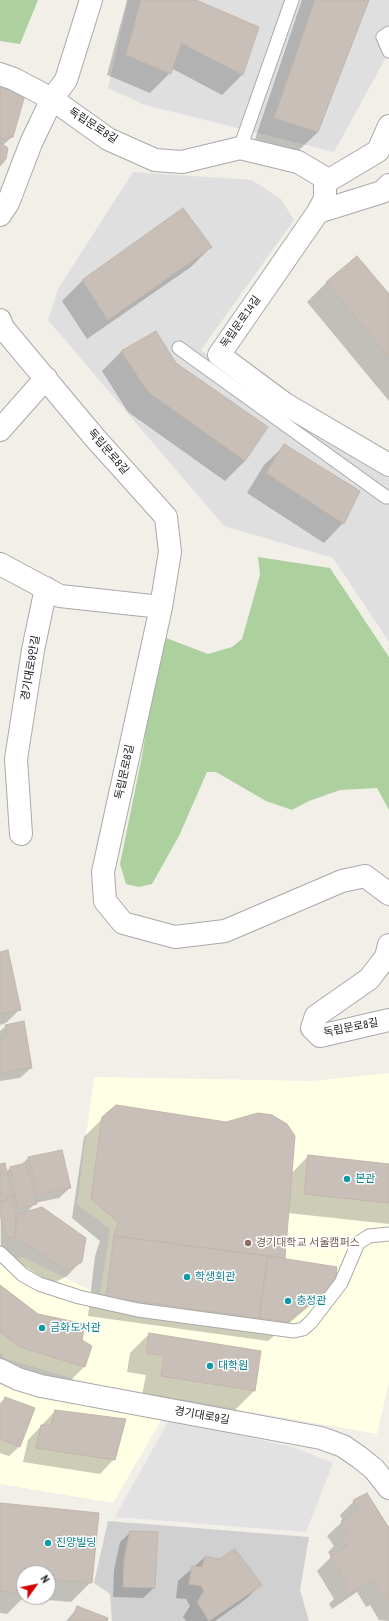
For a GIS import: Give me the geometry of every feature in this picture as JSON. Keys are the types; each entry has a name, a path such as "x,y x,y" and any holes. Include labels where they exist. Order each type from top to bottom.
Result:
{"street":[{"path":"0,215 8,203 31,143 52,99 66,80 91,0"},
{"name":"독립문로8길","path":"0,74 14,79 52,99 108,139 154,160 182,162 240,148 298,162 325,180"},
{"path":"325,180 378,151 389,126"},
{"name":"독립문로14길","path":"325,180 325,199 318,212 219,355 285,404 389,465"},
{"path":"318,212 382,192 389,185"},
{"name":"독립문로8길","path":"1,326 95,438 166,518 170,552 161,607 103,872 105,901 123,923 175,937 225,931 342,881 365,876 389,894"},
{"path":"0,430 46,378"},
{"path":"0,564 60,596 161,607"},
{"name":"경기대로9안길","path":"21,834 16,759 9,748 33,650 46,588"},
{"name":"독립문로8길","path":"389,945 386,957 369,979 316,1016 312,1028 320,1036 389,1020"},
{"name":"경기대로9길","path":"0,1370 18,1379 41,1386 322,1438 343,1446 359,1456 374,1470 389,1488"}],"lane":[{"path":"240,148 292,0"},
{"path":"389,33 383,37 389,51"},
{"path":"179,348 386,497 389,497"},
{"path":"0,1253 23,1275 39,1284 79,1297 138,1310 294,1331 303,1329 311,1322 341,1283 358,1243 369,1236 389,1234"}],"shaded area":[{"path":"128,0 389,0 389,52 334,152 145,105 108,88"},
{"path":"133,172 252,180 281,199 294,220 201,350 299,425 389,478 389,642 333,558 224,526 48,320 58,289"},
{"name":"경기대학교 서울캠퍼스","path":"389,1073 389,1381 377,1434 89,1383 6,1359 0,1353 0,1260 23,1257 100,1295 110,1229 77,1204 94,1077 312,1081"},
{"path":"0,1385 47,1400 143,1410 163,1417 113,1503 0,1484"},
{"path":"169,1420 293,1447 333,1463 306,1532 115,1517"},
{"path":"108,1521 309,1537 300,1590 309,1621 112,1621 110,1594 94,1583"}],"green space":[{"path":"0,0 38,0 20,44 0,41"},
{"path":"258,557 330,568 389,657 389,810 377,788 340,790 309,801 292,810 266,801 216,772 207,772 179,836 152,884 139,887 126,884 120,864 142,756 161,636 208,654 232,647 242,639 260,575"}],"building":[{"path":"141,0 196,0 259,27 243,75 181,43 171,74 126,55"},
{"path":"315,0 369,0 318,132 274,118"},
{"path":"3,83 25,95 13,137 0,139 0,88"},
{"path":"0,142 8,148 6,159 0,166"},
{"path":"183,208 212,247 108,320 82,280"},
{"path":"357,256 389,294 389,357 326,282"},
{"path":"156,331 176,363 268,427 245,461 148,392 121,351"},
{"path":"284,444 360,491 344,524 266,473"},
{"path":"8,950 21,1010 0,1014 0,952"},
{"path":"24,1021 32,1068 0,1073 0,1039 5,1038 7,1032 5,1025"},
{"path":"116,1105 226,1122 258,1113 272,1115 287,1124 295,1136 285,1258 114,1236 118,1222 91,1199 102,1117"},
{"path":"62,1150 71,1188 38,1195 28,1157"},
{"name":"본관","path":"308,1155 389,1164 389,1203 304,1194"},
{"path":"5,1163 12,1195 7,1197 8,1200 0,1202 0,1164"},
{"path":"26,1163 37,1204 18,1209 10,1167"},
{"path":"12,1195 16,1212 15,1237 6,1238 0,1214 0,1202 8,1200 7,1197"},
{"path":"42,1207 86,1238 82,1262 67,1271 15,1237 18,1214"},
{"name":"학생회관","path":"114,1236 268,1256 259,1318 106,1297"},
{"name":"충정관","path":"268,1256 337,1267 335,1284 288,1322 259,1318"},
{"name":"금화도서관","path":"0,1285 38,1314 85,1324 82,1340 92,1346 85,1367 20,1347 0,1332"},
{"name":"대학원","path":"149,1333 261,1351 255,1391 161,1376 164,1356 146,1353"},
{"path":"5,1397 35,1408 20,1447 0,1439 0,1409"},
{"path":"55,1410 126,1419 115,1460 36,1448 41,1425 51,1425"},
{"path":"367,1493 389,1528 389,1600 384,1592 381,1594 372,1579 346,1596 343,1589 348,1585 330,1556 347,1546 341,1537 348,1532 341,1521 359,1510 353,1500"},
{"name":"진양빌딩","path":"0,1503 99,1513 92,1583 56,1580 56,1565 16,1565 16,1593 0,1591"},
{"path":"130,1531 158,1532 155,1588 123,1587 124,1559"},
{"path":"235,1549 262,1585 209,1621 197,1602 204,1591 201,1586 189,1584 192,1566 202,1567 205,1556 219,1559"},
{"path":"77,1606 108,1618 107,1621 71,1621"}],"place":[{"name":"본관","path":"347,1179"},
{"name":"경기대학교 서울캠퍼스","path":"248,1243"},
{"name":"학생회관","path":"187,1277"},
{"name":"충정관","path":"288,1301"},
{"name":"금화도서관","path":"42,1328"},
{"name":"대학원","path":"210,1366"},
{"name":"진양빌딩","path":"48,1543"}]}
